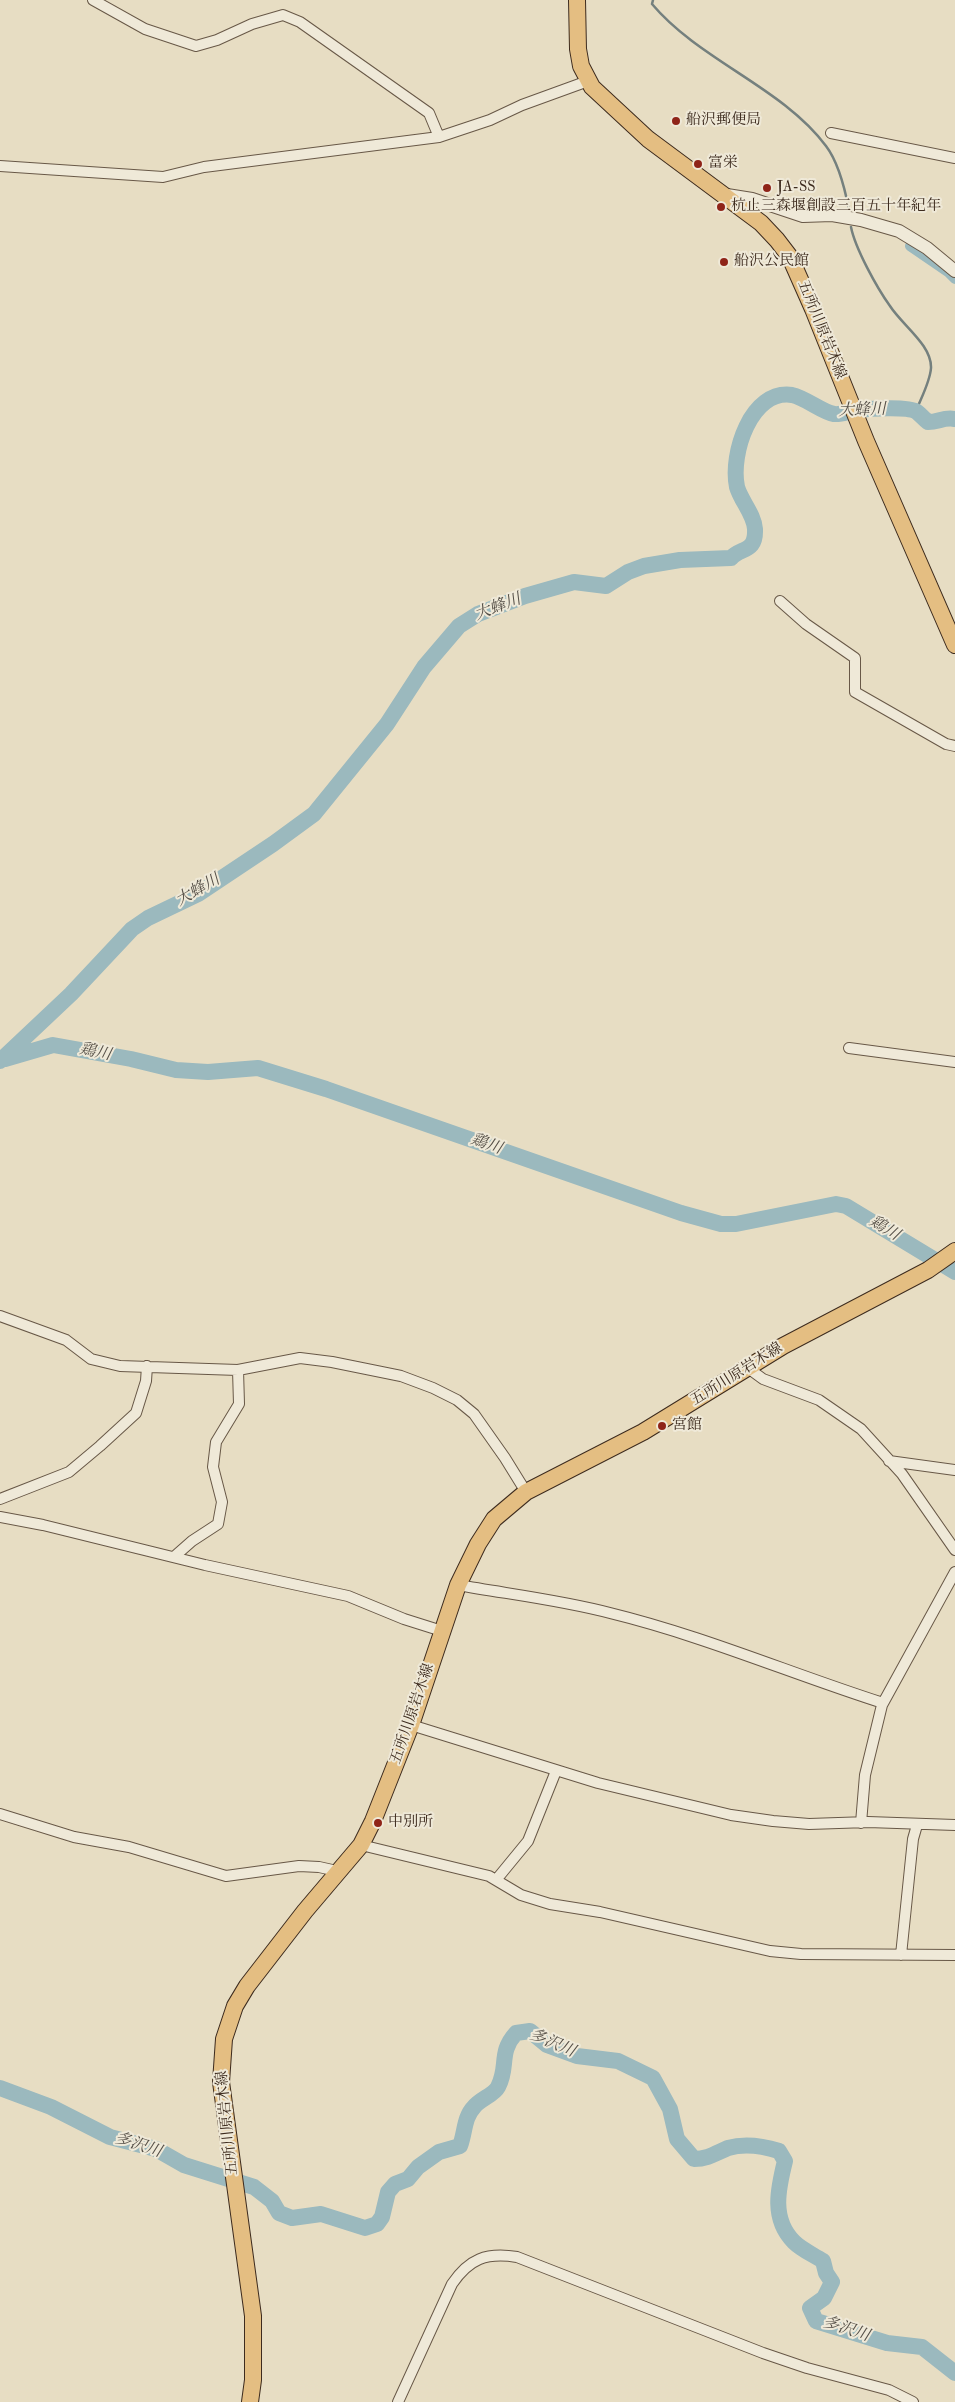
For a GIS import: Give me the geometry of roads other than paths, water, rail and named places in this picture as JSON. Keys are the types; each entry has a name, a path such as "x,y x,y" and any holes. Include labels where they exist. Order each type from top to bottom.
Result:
{"main road":[{"name":"五所川原岩木線","path":"577,0 578,49 588,81 600,96 648,139 761,223 778,240 790,257 866,441 955,645"},
{"name":"五所川原岩木線","path":"250,2402 253,2380 252,2316 222,2082 222,2055 229,2022 235,2006 247,1986 361,1844 373,1821 411,1725 458,1586 468,1562 494,1519 526,1492 643,1432 783,1346 928,1270 952,1254"}],"street":[{"path":"93,0 145,29 196,46 217,40 252,24 282,15 300,22 429,113 439,137"},
{"path":"0,166 163,177 204,167 439,137 490,120 522,105 588,81"},
{"path":"831,133 955,158"},
{"path":"727,196 752,199 803,216 832,215 861,220 899,231 927,248 955,271"},
{"path":"780,601 806,624 855,658 855,692 946,744 955,746"},
{"path":"849,1048 955,1062"},
{"path":"0,1316 66,1340 91,1359 120,1366 238,1370 300,1358 332,1362 401,1376 458,1400 474,1414 526,1492"},
{"path":"0,1499 69,1472 114,1433 136,1413 146,1381 147,1366"},
{"path":"748,1368 764,1379 819,1400 861,1429 890,1460 924,1502 955,1550"},
{"path":"175,1556 192,1541 218,1524 222,1502 214,1466 216,1442 239,1404 238,1370"},
{"path":"890,1460 955,1470"},
{"path":"0,1518 43,1525 175,1556 205,1565 348,1596 404,1619 442,1630"},
{"path":"861,1823 865,1775 883,1703 955,1572"},
{"path":"458,1586 609,1612 712,1642 804,1678 883,1703"},
{"path":"411,1725 531,1761 556,1771 731,1815 800,1823 955,1826"},
{"path":"496,1880 528,1841 556,1771"},
{"path":"0,1814 74,1836 129,1847 226,1876 299,1866 319,1867 338,1871"},
{"path":"901,1955 913,1839 917,1825"},
{"path":"361,1844 489,1876 521,1895 550,1904 600,1912 770,1951 801,1954 844,1952 955,1955"},
{"path":"398,2402 452,2284 462,2270 476,2260 501,2254 517,2257 763,2353 807,2368 889,2390 913,2402"}],"waterway":[{"path":"653,0 652,4 671,24 693,42 764,90 808,125 835,160 849,210"},
{"path":"851,227 867,268 879,289 895,313 927,351 931,368 929,379 916,411"},
{"path":"910,246 948,272 955,279"},
{"name":"大蜂川","path":"0,1061 71,994 132,929 148,918 198,894 314,814 387,724 424,667 459,626 478,614 525,596 574,582 606,586 628,572 644,566 680,560 731,558 750,546 755,537 755,529 752,518 737,487 737,458 746,426 765,402 778,396 792,395 834,414 856,410 897,408 917,412 928,422 955,419"},
{"name":"鶏川","path":"5,1059 53,1045 131,1059 176,1070 208,1072 258,1068 326,1089 681,1213 721,1224 736,1224 836,1204 846,1206 955,1272"},
{"name":"多沢川","path":"0,2088 51,2107 110,2137 156,2149 184,2165 254,2187 272,2201 279,2213 292,2218 321,2214 365,2228 377,2224 382,2217 388,2192 395,2184 408,2179 418,2167 439,2152 460,2146 466,2120 471,2111 498,2087 503,2073 505,2053 511,2040 516,2033 530,2031 547,2045 577,2056 618,2061 653,2078 670,2109 677,2139 694,2159 708,2157 728,2148 747,2145 779,2151 785,2161 778,2203 782,2224 794,2242 823,2261 826,2273 832,2282 824,2298 810,2308 816,2321 887,2343 922,2347 955,2373"}],"place":[{"name":"船沢郵便局","path":"676,121"},
{"name":"富栄","path":"698,164"},
{"name":"JA-SS","path":"767,188"},
{"name":"杭止三森堰創設三百五十年紀年","path":"721,207"},
{"name":"船沢公民館","path":"724,262"},
{"name":"宮館","path":"662,1426"},
{"name":"中別所","path":"378,1823"}]}
